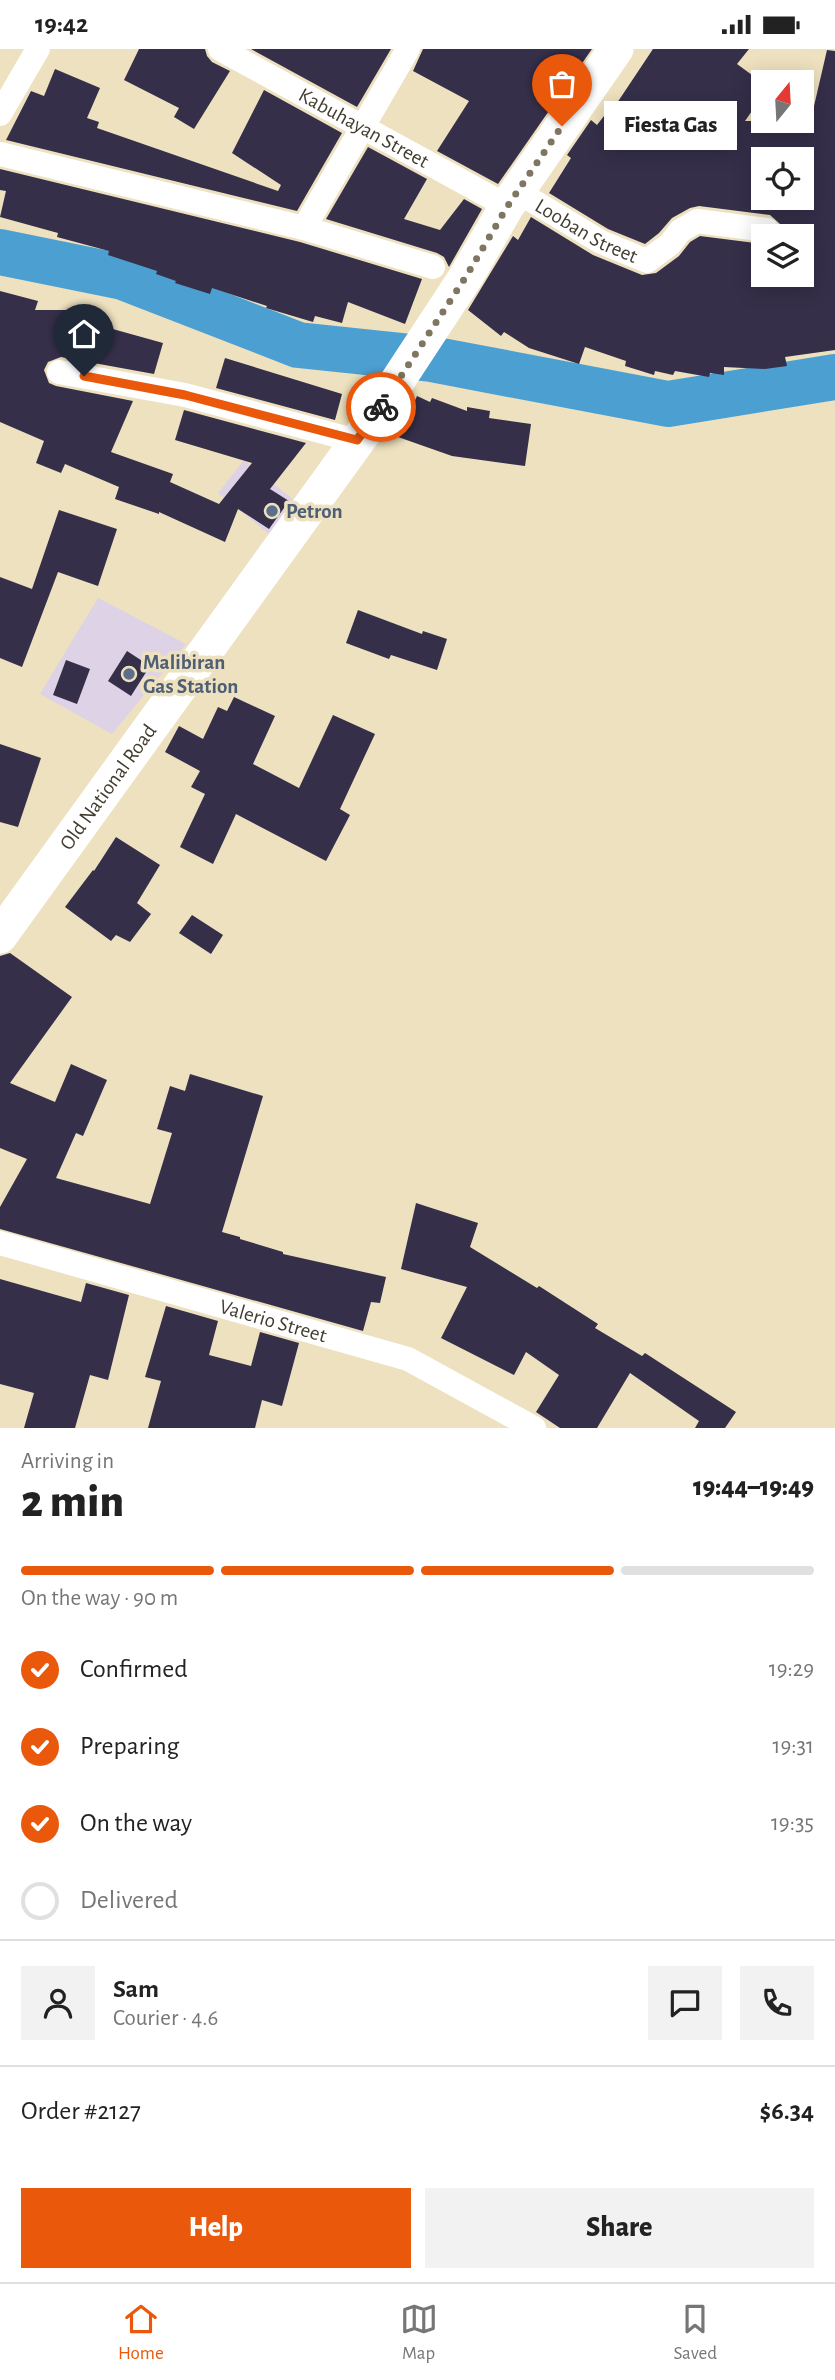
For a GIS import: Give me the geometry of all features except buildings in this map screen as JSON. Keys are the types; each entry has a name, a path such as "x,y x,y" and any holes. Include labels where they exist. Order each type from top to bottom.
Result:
{"main road":[{"name":"Old National Road","path":"0,936 361,436 450,302 513,199 616,49"}],"street":[{"path":"0,114 38,49"},
{"name":"Kabuhayan Street","path":"220,49 363,126 513,199"},
{"path":"304,228 408,49"},
{"path":"0,154 304,228 433,267"},
{"name":"Looban Street","path":"513,199 647,261 670,244 680,231 697,221 751,228"},
{"path":"59,372 185,395 361,436"},
{"name":"Valerio Street","path":"0,1243 408,1359 534,1428"}],"shaded area":[{"path":"244,460 300,505 274,538 218,493"},
{"path":"98,598 186,644 112,734 40,694"}],"waterway":[{"path":"0,252 123,277 298,345 431,359 668,404 835,377"}],"way so far":[{"path":"381,407 467,275 507,207 562,126"}],"place":[{"name":"Fiesta Gas","path":"562,126"},
{"name":"Petron","path":"272,511"},
{"name":"Malibiran Gas Station","path":"129,674"}],"route":[{"path":"84,376 185,395 357,440 381,407"}]}
